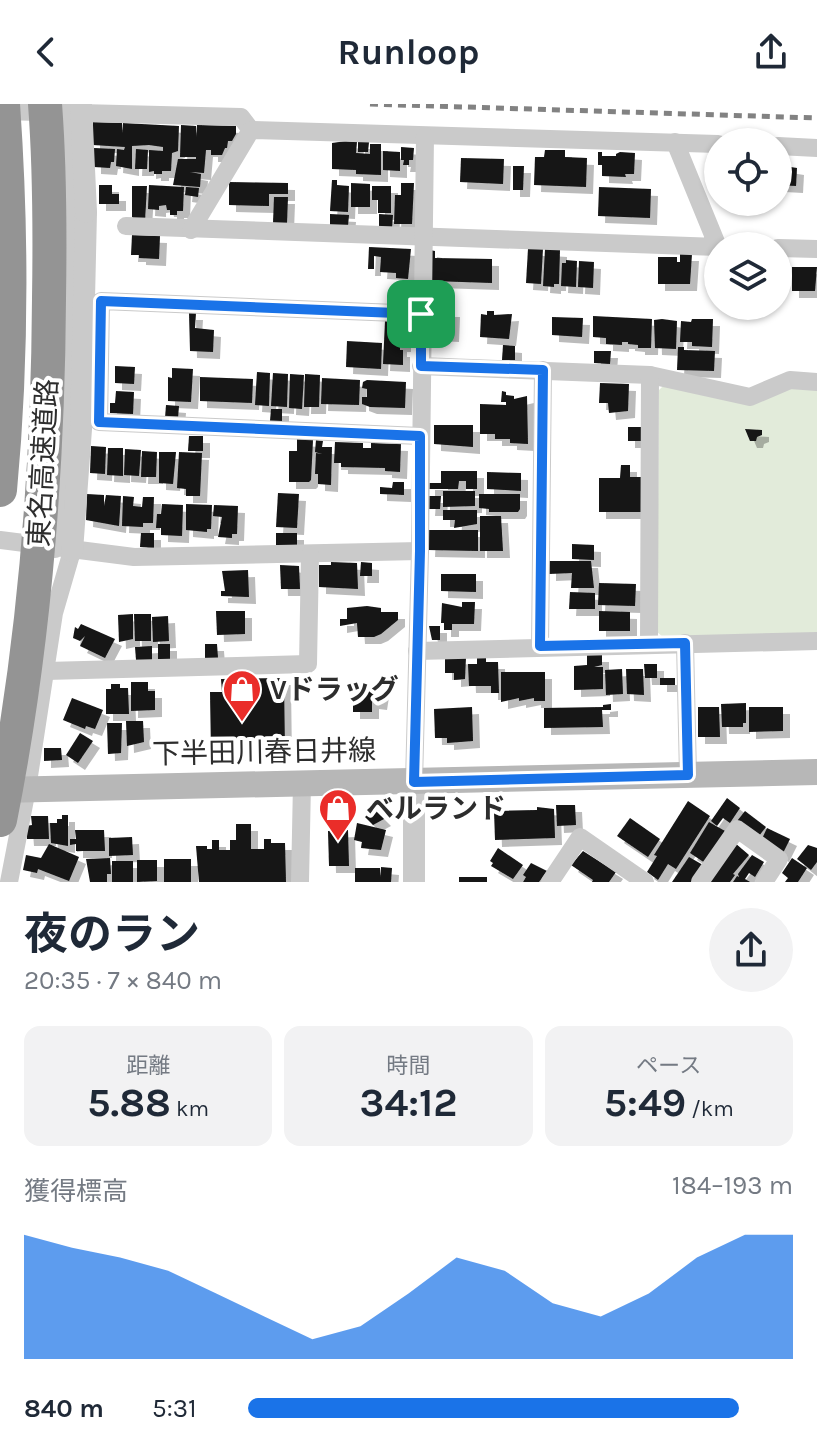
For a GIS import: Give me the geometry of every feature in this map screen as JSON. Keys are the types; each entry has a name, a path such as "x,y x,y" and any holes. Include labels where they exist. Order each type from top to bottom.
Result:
{"highway":[{"name":"東名高速道路","path":"0,490 8,348 10,216 3,104"},
{"name":"東名高速道路","path":"0,820 37,560 49,347 50,220 64,107"}],"main road":[{"name":"下半田川春日井線","path":"0,790 817,772"}],"street":[{"path":"64,107 67,198 64,550"},
{"path":"9,882 46,671 81,429 86,212 64,107"},
{"path":"0,111 64,107 241,117 251,130"},
{"path":"251,130 704,143"},
{"path":"191,230 251,130"},
{"path":"414,882 425,136"},
{"path":"126,226 718,247 675,142"},
{"path":"792,147 817,148"},
{"path":"0,194 67,198"},
{"path":"792,248 817,249"},
{"path":"420,436 99,422 101,301 421,314"},
{"path":"421,366 650,375 750,397 790,380 817,382"},
{"path":"540,646 543,370"},
{"path":"649,644 650,375"},
{"path":"0,540 134,557 420,551"},
{"path":"46,671 308,664 310,555"},
{"path":"417,651 817,641"},
{"path":"685,643 688,775"},
{"path":"300,882 302,783"},
{"path":"700,882 737,829 779,859 764,882"},
{"path":"550,882 580,837 645,882"}],"green space":[{"path":"664,385 753,404 790,388 817,389 817,634 663,637 657,632 659,390"}],"building":[{"path":"93,122 122,123 122,133 123,123 179,126 178,151 172,153 171,171 162,171 162,174 149,172 149,150 163,151 163,147 149,145 132,146 132,169 116,166 117,149 124,150 125,147 93,145"},
{"path":"181,125 196,126 196,137 197,125 236,126 236,134 232,141 228,141 222,155 211,155 211,150 206,150 204,173 190,172 201,174 200,187 173,185 178,159 196,159 180,157"},
{"path":"357,142 356,153 370,154 370,144 381,144 381,175 332,169 332,143"},
{"path":"358,142 369,142 368,152 358,152"},
{"path":"401,147 414,148 413,160 409,160 409,165 403,165"},
{"path":"94,148 115,149 110,168 94,167"},
{"path":"136,149 148,150 147,169 135,169"},
{"path":"545,150 565,150 565,157 587,158 586,187 534,185 535,157 544,157"},
{"path":"383,151 400,152 400,171 383,170"},
{"path":"598,152 602,152 602,156 635,153 634,174 625,174 626,177 602,176"},
{"path":"461,158 504,159 503,184 460,182"},
{"path":"513,166 524,166 523,190 513,190"},
{"path":"792,167 797,168 796,186 792,186"},
{"path":"332,180 337,180 337,185 349,186 348,212 330,211"},
{"path":"229,182 288,183 288,194 269,194 269,206 229,205"},
{"path":"351,183 370,184 370,207 351,207"},
{"path":"401,183 414,183 412,224 394,224 395,195 401,195"},
{"path":"99,185 112,185 112,194 119,194 119,204 99,204"},
{"path":"149,185 184,187 183,211 170,215 166,205 159,206 159,210 148,209"},
{"path":"132,186 147,186 145,221 136,221 132,217"},
{"path":"372,186 391,186 391,213 378,213 378,200 372,200"},
{"path":"186,187 199,188 198,197 185,195"},
{"path":"599,187 651,189 650,218 598,216"},
{"path":"274,197 288,197 287,223 273,223"},
{"path":"330,214 349,215 348,226 330,226"},
{"path":"379,214 393,215 392,228 379,227"},
{"path":"132,235 160,236 159,259 131,255"},
{"path":"369,247 411,249 408,279 396,278 396,273 380,272 381,257 374,256 374,269 368,269"},
{"path":"528,249 543,249 541,284 526,283"},
{"path":"545,249 560,250 559,284 554,284 554,287 543,286"},
{"path":"430,250 435,251 435,258 492,259 492,283 432,281"},
{"path":"680,254 692,254 690,284 658,284 658,257 677,257 677,262 680,262"},
{"path":"566,260 577,261 576,287 561,286 562,263"},
{"path":"579,261 594,262 593,288 578,287"},
{"path":"792,267 817,267 815,291 792,291"},
{"path":"434,310 453,310 452,335 433,334"},
{"path":"487,311 494,311 494,315 512,314 509,339 480,337 481,314 487,315"},
{"path":"189,313 196,313 195,328 214,330 213,352 190,351"},
{"path":"593,316 652,319 651,348 638,348 638,345 628,342 622,342 622,345 606,344 606,338 593,337"},
{"path":"552,317 583,318 582,337 552,335"},
{"path":"692,319 713,320 712,347 680,342 681,321 691,322"},
{"path":"654,320 677,321 676,349 655,348"},
{"path":"385,321 399,322 399,327 404,331 404,345 400,345 403,365 383,364"},
{"path":"347,341 382,343 381,369 346,367"},
{"path":"503,345 515,346 515,360 502,360"},
{"path":"678,347 715,351 714,371 677,370"},
{"path":"594,351 611,351 610,364 594,363"},
{"path":"115,366 135,367 134,384 115,383"},
{"path":"172,368 193,369 191,402 168,401 168,377 172,378"},
{"path":"257,372 270,373 269,406 255,405"},
{"path":"273,373 288,374 287,407 271,406"},
{"path":"290,374 304,375 302,409 289,408"},
{"path":"305,374 320,375 319,407 304,407"},
{"path":"200,377 253,379 252,403 200,401"},
{"path":"322,378 360,380 359,405 321,404"},
{"path":"363,382 406,382 405,408 362,404 362,397 367,397 367,389 362,388"},
{"path":"600,383 629,384 628,411 609,413 608,403 599,403"},
{"path":"116,391 134,392 133,414 110,413 110,403 115,403"},
{"path":"502,391 514,396 514,399 527,396 528,444 495,439 495,434 480,434 480,404 506,405 506,402 501,402"},
{"path":"166,405 179,406 178,418 165,418"},
{"path":"271,409 282,409 282,422 270,421"},
{"path":"434,425 473,425 473,447 434,444"},
{"path":"628,427 641,427 641,441 628,441"},
{"path":"745,429 762,430 762,435 756,441 750,441"},
{"path":"189,436 203,436 203,451 188,451"},
{"path":"297,439 313,440 309,482 289,482 289,451 297,451"},
{"path":"316,440 323,441 322,447 332,447 331,485 318,484 316,453 322,454 315,452"},
{"path":"335,442 363,443 363,448 371,448 371,443 401,444 400,472 385,471 385,468 341,467 341,463 334,463"},
{"path":"91,446 106,447 105,474 90,473"},
{"path":"108,448 123,448 123,476 107,475"},
{"path":"125,449 141,450 139,476 124,475"},
{"path":"142,451 157,452 156,477 141,477"},
{"path":"159,452 176,452 173,484 159,483"},
{"path":"179,452 202,453 200,496 186,496 186,489 177,488"},
{"path":"621,465 630,465 630,477 641,477 641,512 599,512 599,478 620,478"},
{"path":"441,471 477,471 477,489 466,489 466,481 459,481 458,489 428,489 428,483 441,483"},
{"path":"487,472 521,473 521,491 487,489"},
{"path":"393,482 404,482 404,495 380,494 380,487 392,488"},
{"path":"443,491 475,491 475,506 443,507"},
{"path":"278,493 299,494 297,528 276,527"},
{"path":"87,494 104,495 104,506 106,495 121,496 119,526 86,520"},
{"path":"479,494 520,494 520,509 518,512 489,512 489,509 479,508"},
{"path":"123,496 134,497 133,506 142,507 143,497 154,497 153,523 143,523 143,527 122,526"},
{"path":"429,496 441,496 440,509 428,509"},
{"path":"162,504 183,505 182,536 161,535 161,528 156,528 157,514 161,514"},
{"path":"186,504 212,505 211,529 207,532 186,530"},
{"path":"214,505 238,506 237,534 232,534 232,538 218,537 222,517 213,516"},
{"path":"443,510 477,510 477,524 454,528 455,520 443,520"},
{"path":"480,516 501,516 503,551 480,551"},
{"path":"429,530 478,530 478,551 428,550"},
{"path":"141,533 154,533 154,548 140,547"},
{"path":"276,533 297,533 297,546 276,545"},
{"path":"572,544 594,545 594,560 572,559"},
{"path":"549,561 591,561 594,588 571,588 572,573 549,574"},
{"path":"331,562 357,563 358,589 319,587 319,565 331,565"},
{"path":"361,562 372,563 372,576 360,576"},
{"path":"280,565 299,566 300,589 281,589"},
{"path":"248,570 249,597 221,596 221,591 225,591 222,571"},
{"path":"441,574 476,574 476,592 441,591"},
{"path":"599,583 636,584 635,606 598,605"},
{"path":"570,592 595,593 595,609 569,609"},
{"path":"462,602 475,602 474,624 452,624 452,630 444,630 444,623 441,623 442,603 462,607"},
{"path":"347,608 381,608 381,612 398,612 398,620 374,637 358,637 357,623 340,626 340,619 347,619"},
{"path":"216,611 245,611 245,634 217,635"},
{"path":"599,611 630,612 630,631 599,631"},
{"path":"133,614 133,639 119,642 118,615"},
{"path":"134,614 151,614 151,641 135,641"},
{"path":"168,616 169,641 153,642 152,617"},
{"path":"81,624 115,639 105,658 80,646 85,636 80,641 73,638 75,627 78,629"},
{"path":"429,626 440,626 440,640 432,640"},
{"path":"158,644 170,644 170,659 158,659"},
{"path":"205,644 217,644 218,658 205,659"},
{"path":"152,646 152,660 136,660 135,647"},
{"path":"587,655 602,655 602,665 594,667 603,667 603,689 574,690 574,666 587,665"},
{"path":"466,657 465,679 454,680 454,673 445,673 445,658"},
{"path":"477,657 486,657 486,662 498,662 499,693 491,693 491,686 469,686 468,664 477,664"},
{"path":"644,664 657,664 657,678 645,678"},
{"path":"622,669 623,694 606,695 605,670"},
{"path":"626,669 643,669 644,695 627,694"},
{"path":"501,672 545,672 545,701 534,701 534,698 519,701 519,698 501,702"},
{"path":"284,678 285,753 211,754 210,692 222,692 221,679"},
{"path":"660,678 675,678 675,685 660,685"},
{"path":"131,682 148,682 148,691 155,691 155,710 131,711"},
{"path":"111,684 128,688 129,714 106,714 106,689 111,689"},
{"path":"353,684 383,684 380,703 372,702 372,712 353,712"},
{"path":"72,698 103,710 95,729 86,726 85,729 63,720"},
{"path":"746,703 746,723 743,727 722,727 721,704"},
{"path":"611,704 611,710 602,710 603,727 544,728 544,708 603,707"},
{"path":"472,707 473,741 447,743 447,738 435,738 434,709"},
{"path":"698,707 719,707 720,737 698,737"},
{"path":"749,707 783,707 783,731 749,732"},
{"path":"126,721 143,721 144,742 127,746"},
{"path":"107,723 122,723 121,753 108,754"},
{"path":"80,733 93,741 78,763 66,755"},
{"path":"44,748 61,748 62,760 44,761"},
{"path":"727,798 740,808 730,823 723,818 717,826 711,821"},
{"path":"688,801 710,816 676,869 668,864 658,880 647,872 657,856 654,855"},
{"path":"556,805 575,805 576,825 557,826"},
{"path":"537,807 554,809 555,838 495,840 494,811 537,810"},
{"path":"374,809 384,819 373,825 365,817"},
{"path":"745,811 766,827 755,841 734,825"},
{"path":"62,815 68,815 68,846 51,843 50,823 57,823"},
{"path":"31,816 48,816 49,839 27,839 26,826 32,825"},
{"path":"630,818 660,839 648,857 617,836"},
{"path":"709,822 725,831 705,863 690,853"},
{"path":"357,823 386,830 381,850 361,848 362,842 354,840"},
{"path":"236,824 251,824 251,849 264,849 264,839 271,839 271,843 285,843 286,882 199,882 196,846 212,849 212,840 219,840 219,850 230,850 230,840 236,840"},
{"path":"767,828 790,839 782,855 760,843"},
{"path":"75,830 104,830 105,851 76,851 76,844 70,845 70,839 76,839"},
{"path":"348,830 349,866 329,866 328,831"},
{"path":"132,837 133,855 109,856 109,838"},
{"path":"735,843 749,855 730,882 707,882"},
{"path":"49,844 79,857 69,881 38,869 37,873 23,870 26,855 41,858"},
{"path":"808,845 817,848 817,862 811,870 797,859"},
{"path":"498,848 523,865 513,879 491,866 493,863 490,861"},
{"path":"583,851 616,872 609,882 592,882 571,865"},
{"path":"752,855 764,862 755,877 749,873 745,879 750,882 733,882 739,877"},
{"path":"689,857 703,865 692,882 672,882"},
{"path":"110,858 111,874 107,874 107,882 90,882 86,859"},
{"path":"792,858 807,868 798,882 785,882 788,878 782,873"},
{"path":"164,859 191,859 191,882 164,882"},
{"path":"137,860 157,860 157,881 137,882"},
{"path":"112,861 133,861 133,882 112,882"},
{"path":"531,863 547,871 539,882 523,882 526,877 523,875"},
{"path":"381,867 392,868 391,882 355,882 355,868 380,868 381,877"},
{"path":"459,877 487,877 487,882 459,882"}],"railway":[{"path":"370,104 817,118"}],"place":[{"name":"Vドラッグ","path":"242,723"},
{"name":"ベルランド","path":"338,842"}],"route":[{"path":"101,301 421,314 421,366 543,370 540,646 685,643 688,775 414,782 420,436 99,422 101,301"}]}
